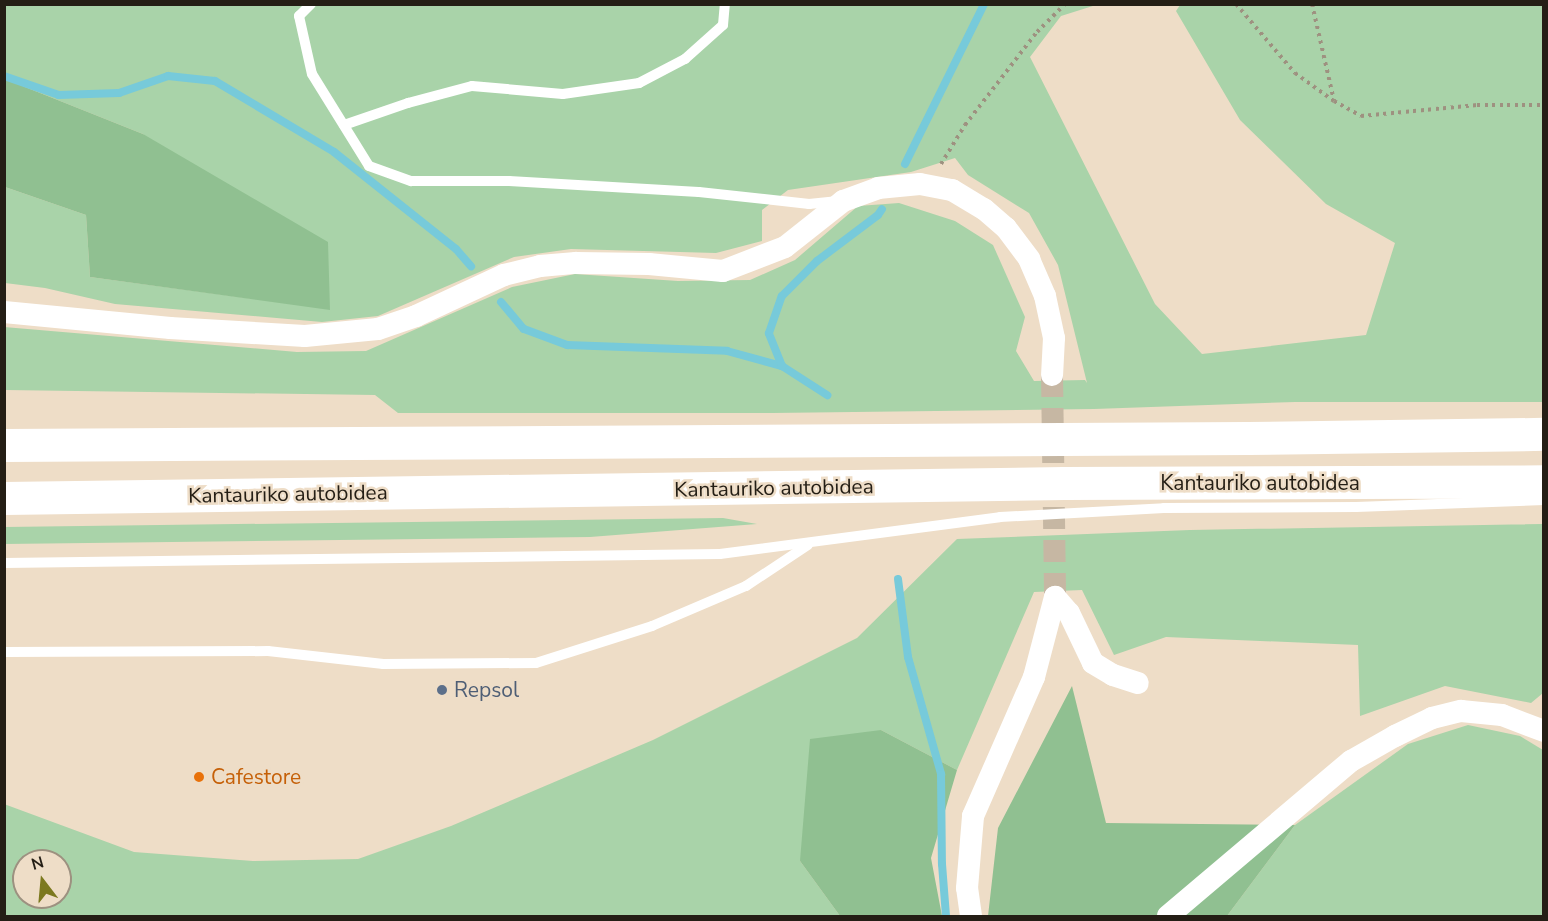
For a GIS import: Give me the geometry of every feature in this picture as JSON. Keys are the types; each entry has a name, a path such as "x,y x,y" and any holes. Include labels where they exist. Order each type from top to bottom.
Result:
{"highway":[{"name":"Kantauriko autobidea","path":"4,445 1544,434"},
{"name":"Kantauriko autobidea","path":"4,498 1064,483 1544,481"}],"street":[{"path":"4,312 305,336 369,330 416,316 504,275 540,266 576,263 649,264 723,272 785,247 843,201 878,188 920,184 952,190 984,209 1006,228 1029,259 1045,296 1054,338 1052,375"},
{"path":"971,916 967,888 973,816 1034,676 1055,597 1068,613 1093,663 1113,675 1138,683"},
{"path":"1168,916 1351,761 1395,736 1432,718 1461,711 1502,715 1544,731"}],"lane":[{"path":"310,4 299,16 312,74 369,166 411,181 509,181 699,192 809,204 843,201"},
{"path":"344,125 408,103 472,86 563,94 639,83 685,59 723,26 725,4"},
{"path":"4,563 720,554 1000,518 1153,508 1356,507 1544,500"},
{"path":"4,652 268,651 383,664 536,663 652,626 746,586 810,543"}],"path":[{"path":"931,186 943,158 965,125 1037,32 1065,4"},
{"path":"1236,4 1295,73 1334,101 1361,116 1478,105 1544,105"},
{"path":"1312,4 1334,101"}],"green space":[{"path":"5,5 1096,5 1061,16 1030,57 1155,304 1202,354 1366,335 1395,243 1326,204 1240,120 1176,11 1180,5 1543,5 1543,402 1295,402 1094,409 772,413 398,413 375,395 5,390 4,327 297,352 366,351 512,287 575,274 678,281 750,280 795,260 858,206 899,203 955,221 993,245 1025,317 1016,351 1034,381 1085,380 1087,383 1058,265 1029,213 968,175 955,158 911,172 788,190 762,210 762,241 716,253 571,249 514,257 378,316 322,322 115,304 45,288 5,283 5,187 86,215 90,277 330,309 143,134 5,79"},
{"path":"5,79 143,134 328,242 330,310 90,277 86,215 5,187"},
{"path":"723,518 757,524 590,537 4,544 5,527"},
{"path":"1543,524 1543,693 1531,703 1445,686 1360,716 1358,645 1166,637 1114,655 1082,590 1034,592 957,770 881,730 800,861 840,916 5,916 4,804 134,852 253,861 358,859 451,826 653,740 857,638 957,539 1190,530"},
{"path":"1072,686 1106,823 1295,825 1227,916 988,916 998,828"},
{"path":"1468,725 1520,736 1543,750 1543,916 1227,916 1295,825 1408,744"},
{"path":"881,730 957,770 931,858 942,916 840,916 800,861 810,739"}],"waterway":[{"path":"905,164 984,4"},
{"path":"4,76 59,95 119,93 168,76 215,81 334,152 456,249 471,266"},
{"path":"782,366 769,333 782,296 817,261 878,215 882,209"},
{"path":"501,302 524,329 567,345 727,351 782,366 827,395"},
{"path":"898,579 908,657 941,774 942,864 946,916"}],"tunnel":[{"path":"1052,375 1055,597"}],"place":[{"name":"Repsol","path":"442,690"},
{"name":"Cafestore","path":"199,777"}]}
